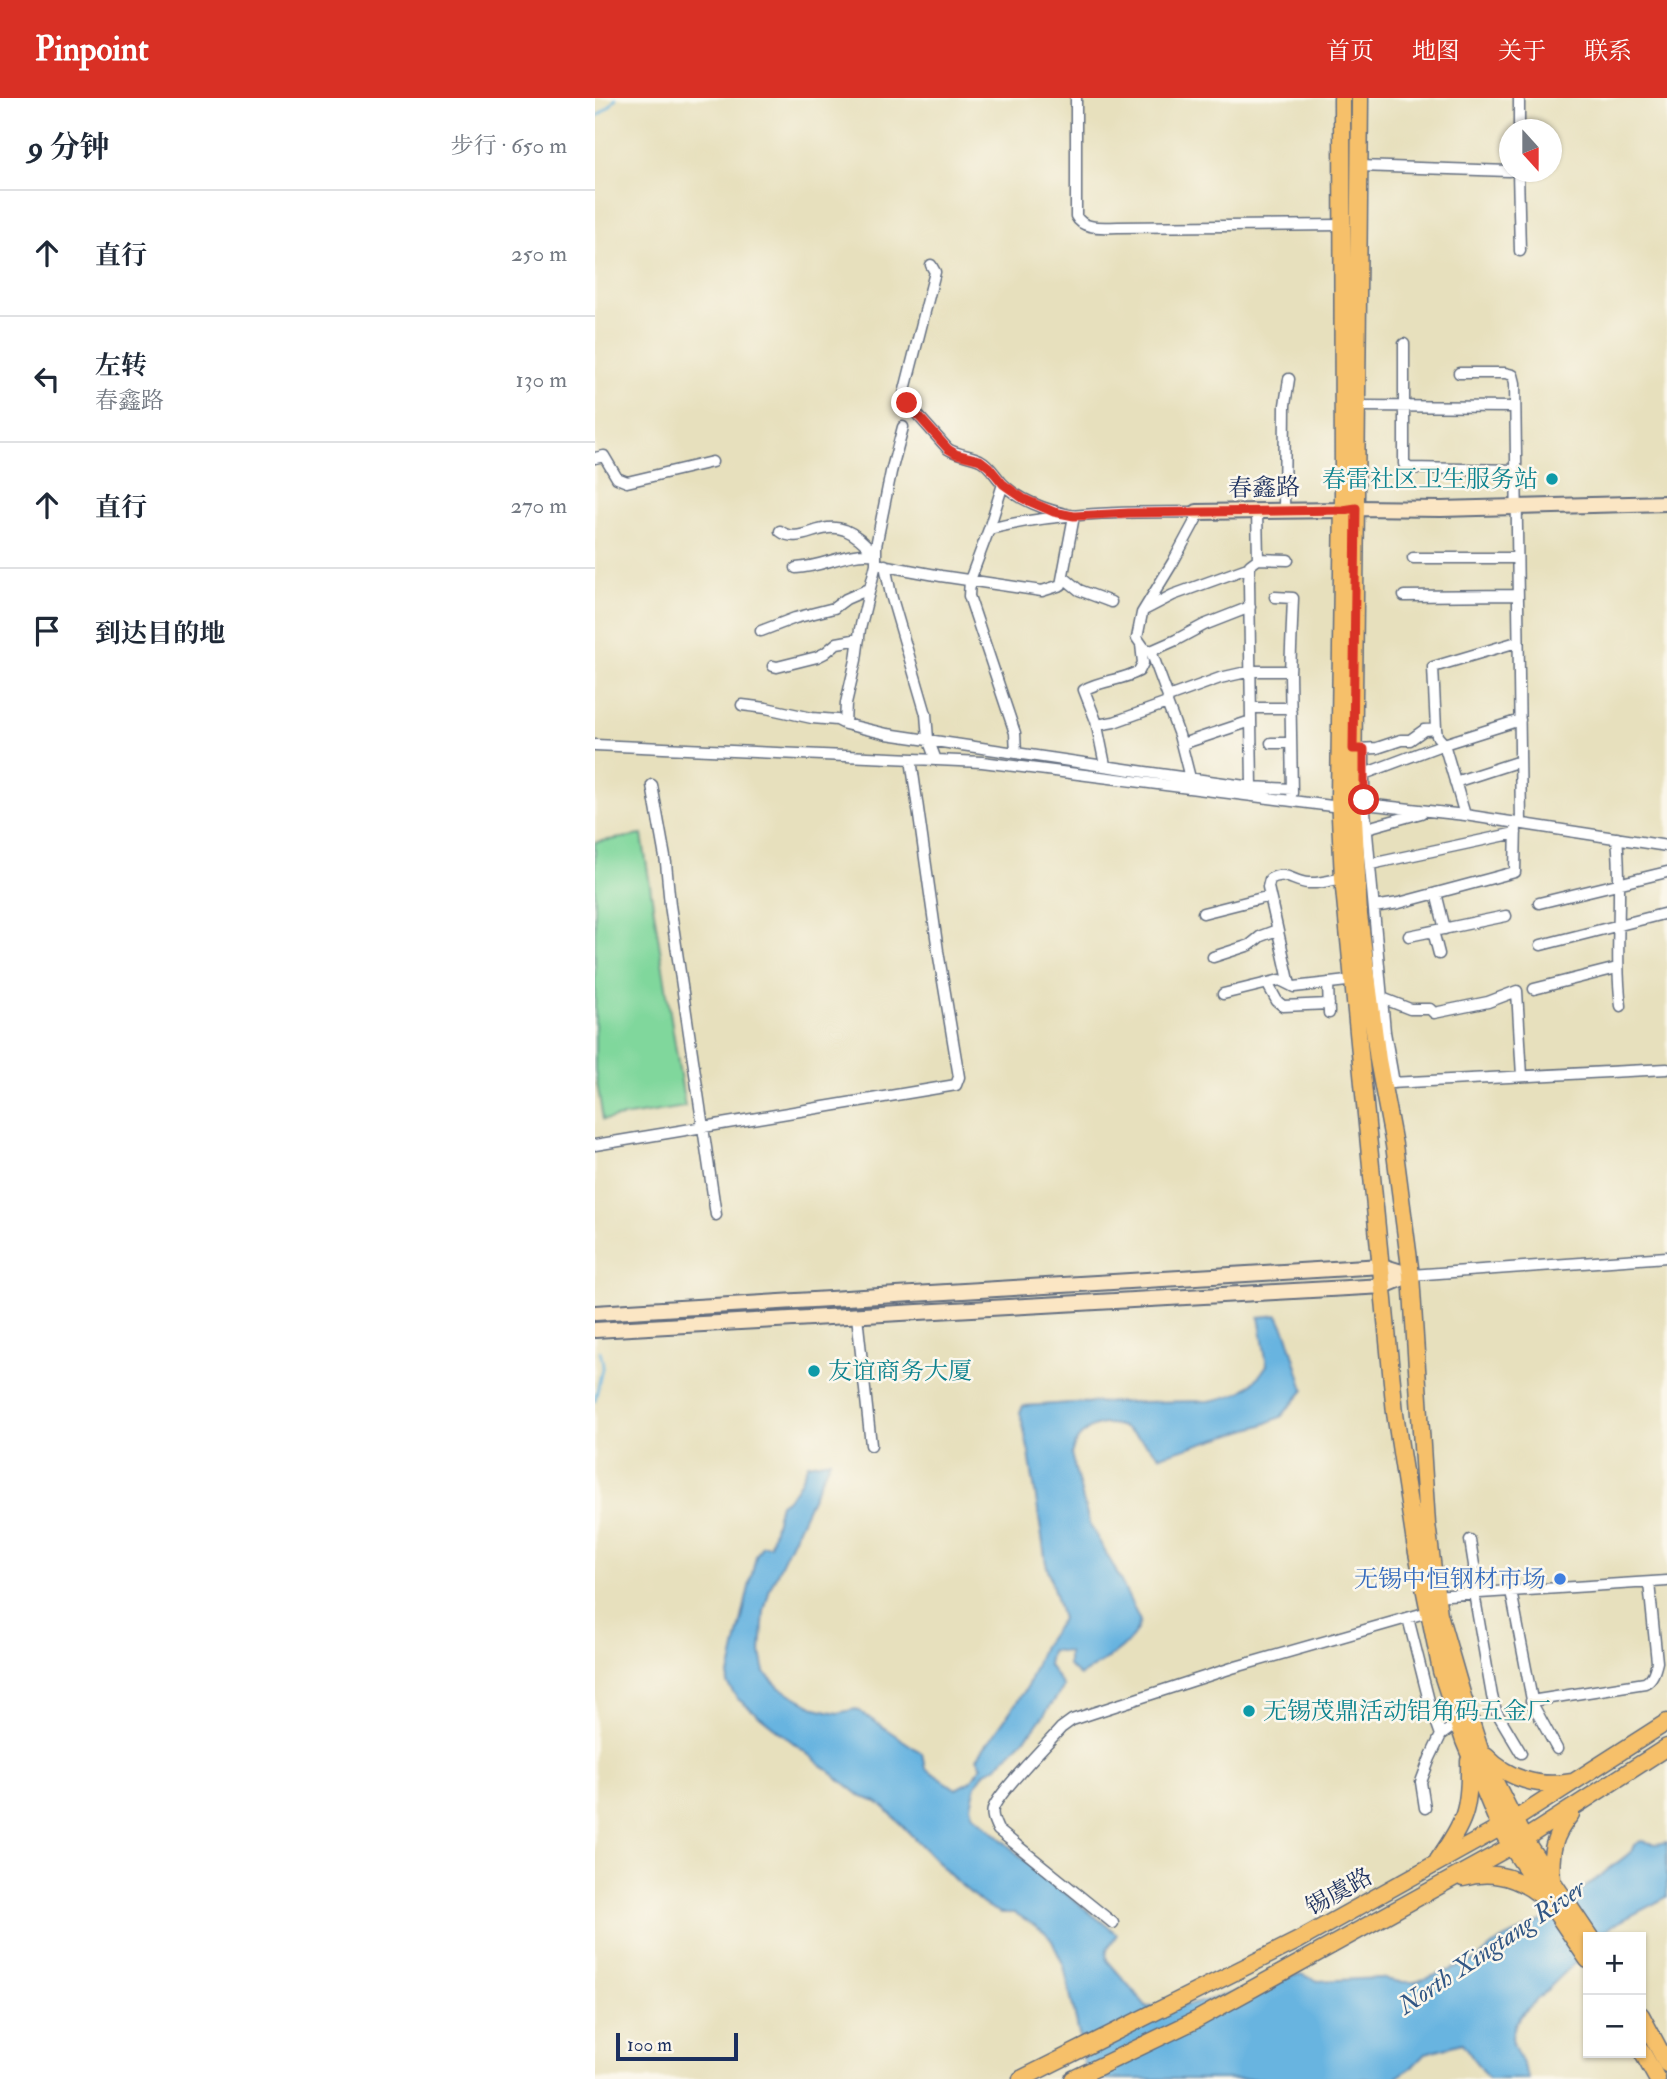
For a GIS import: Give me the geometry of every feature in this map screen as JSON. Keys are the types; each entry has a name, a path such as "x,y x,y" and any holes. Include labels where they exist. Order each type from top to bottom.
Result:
{"main road":[{"path":"1342,98 1342,225 1359,749 1353,799 1358,902 1367,981 1382,1266 1395,1413 1441,1671 1458,1723 1474,1750 1517,1843 1583,1951"},
{"path":"1360,98 1357,406 1340,807 1343,878 1388,1083 1411,1275 1430,1602 1440,1614 1474,1750 1467,1807 1457,1832 1434,1865"},
{"name":"春鑫路","path":"1516,511 1667,503"},
{"name":"春鑫路","path":"1198,512 1351,509 1375,514 1667,510"},
{"path":"595,1313 1382,1266 1411,1275"},
{"path":"595,1330 1384,1286 1411,1275"},
{"name":"锡虞路","path":"1021,2079 1299,1941 1507,1824 1667,1722"},
{"name":"锡虞路","path":"1073,2079 1196,2020 1517,1843 1667,1747"},
{"path":"1474,1750 1499,1768 1523,1780 1550,1784 1577,1781"},
{"path":"1553,1900 1552,1854 1555,1841 1559,1828 1579,1804"},
{"path":"1517,1843 1552,1880"},
{"path":"1393,1911 1438,1888 1465,1877 1482,1874 1507,1877 1530,1887 1553,1900 1585,1932"},
{"path":"1646,2024 1667,2064"},
{"path":"1645,2058 1657,2079"}],"street":[{"path":"1076,98 1076,216 1079,222 1087,226 1342,225"},
{"path":"1519,98 1519,119"},
{"path":"1359,166 1499,171"},
{"path":"1517,182 1520,251"},
{"path":"931,265 935,272 904,394 905,400 948,449 956,454 980,460 1003,484 1024,499 1054,512 1074,516"},
{"path":"1404,344 1404,464 1409,468 1516,470"},
{"path":"1374,907 1515,872 1520,720 1515,383 1513,375 1505,373 1459,373"},
{"path":"1284,511 1289,379"},
{"path":"1357,406 1515,407"},
{"path":"845,724 846,703 869,589 879,562 891,472 903,428"},
{"path":"595,458 604,456 617,478 627,482 712,462"},
{"path":"1003,484 969,580 969,596 1014,733 1016,753"},
{"path":"1145,610 1173,595 1250,567 1258,559 1257,511"},
{"path":"989,529 1074,516 1198,512 1145,610 1136,638 1150,651 1191,778"},
{"path":"796,568 812,568 860,553 879,562 1042,591 1061,585 1074,516"},
{"path":"781,531 795,536 827,527 843,529 860,540 879,562 926,713 928,739 936,760"},
{"path":"1413,558 1517,558"},
{"path":"1258,559 1288,560"},
{"path":"1250,567 1252,787"},
{"path":"1063,577 1079,590 1111,602"},
{"path":"761,631 834,608 846,599 869,589"},
{"path":"1404,596 1517,595"},
{"path":"1275,597 1293,598 1290,671 1292,801"},
{"path":"1150,651 1250,607"},
{"path":"773,666 817,657 837,643 859,639"},
{"path":"1465,815 1444,744 1437,736 1433,667 1517,642"},
{"path":"1105,765 1097,725 1084,690 1097,683 1109,683 1139,671 1143,663 1141,644"},
{"path":"1097,725 1114,722 1220,678 1251,671 1290,671"},
{"path":"741,705 837,720 887,734 1252,787 1292,789"},
{"path":"1251,708 1291,708"},
{"path":"1364,774 1444,744 1520,720"},
{"path":"1182,744 1251,721"},
{"path":"1436,729 1424,730 1410,740 1401,740 1377,748 1359,749 1364,774 1374,907 1367,981 1382,998 1410,1009 1430,1009 1434,1013 1488,1002 1517,991 1522,1076"},
{"path":"1271,743 1291,743"},
{"path":"595,745 982,762 1340,807"},
{"path":"595,1144 956,1085 959,1077 911,759"},
{"path":"1455,782 1520,761"},
{"path":"652,785 666,863 680,978 716,1215"},
{"path":"1365,804 1465,815 1518,826 1537,826 1667,846"},
{"path":"1367,828 1428,811"},
{"path":"1371,864 1518,826"},
{"path":"1617,838 1620,865 1617,968 1621,1006"},
{"path":"1539,903 1667,872"},
{"path":"1290,985 1269,881 1274,876 1289,875 1304,883 1343,878"},
{"path":"1436,893 1445,929"},
{"path":"1203,913 1270,896"},
{"path":"1541,945 1667,913"},
{"path":"1409,936 1506,916"},
{"path":"1213,957 1250,945 1261,936 1277,930"},
{"path":"1433,931 1439,954"},
{"path":"1534,989 1617,968"},
{"path":"1223,994 1280,980 1294,987 1367,981"},
{"path":"1266,983 1283,1006 1329,1008 1328,983"},
{"path":"1382,998 1388,1083 1667,1069"},
{"path":"1411,1275 1667,1257"},
{"path":"857,1316 871,1444"},
{"path":"1470,1540 1474,1565 1474,1593 1496,1711 1521,1753"},
{"path":"1113,1923 998,1830 993,1819 993,1807 1003,1793 1061,1728 1072,1720 1408,1618 1430,1602 1474,1593 1667,1581"},
{"path":"1531,1701 1649,1681 1657,1662 1649,1583"},
{"path":"1511,1591 1531,1701 1557,1749"},
{"path":"1408,1618 1429,1701 1441,1735"},
{"path":"1425,1808 1421,1782 1441,1735 1458,1723"}],"green space":[{"path":"642,835 685,1107 603,1120 595,1070 595,842"}],"water":[{"name":"North Xingtang River","path":"1278,1315 1287,1334 1304,1390 1281,1417 1160,1456 1134,1434 1124,1428 1107,1424 1085,1432 1074,1446 1071,1454 1089,1523 1140,1621 1137,1630 1124,1646 1080,1676 1068,1666 1068,1652 1051,1650 1048,1664 1064,1687 1032,1731 995,1768 985,1772 976,1785 971,1806 973,1814 1030,1865 1117,1934 1108,1949 1107,1960 1147,2007 1190,2005 1301,1974 1318,1981 1380,1978 1415,1982 1476,1960 1498,1942 1543,1920 1631,1852 1634,1845 1641,1841 1656,1844 1667,1842 1667,1897 1611,1926 1605,1932 1583,1932 1583,1955 1520,2016 1512,2036 1513,2044 1529,2079 1488,2079 1462,2043 1426,2053 1411,2068 1394,2079 1086,2079 1064,1966 1045,1932 1015,1913 1001,1913 983,1904 955,1880 885,1808 862,1797 738,1699 727,1684 756,1556 762,1545 770,1545 780,1504 794,1492 808,1464 830,1460 770,1588 764,1611 761,1652 765,1673 780,1688 816,1708 838,1713 856,1709 922,1753 925,1768 956,1789 971,1781 982,1766 977,1758 1026,1689 1043,1646 1062,1619 1046,1563 1020,1412 1023,1406 1209,1401 1236,1394 1249,1386 1267,1365 1259,1317"}],"waterway":[{"path":"595,118 616,98"},
{"path":"595,1401 603,1364 600,1351"}],"place":[{"name":"春雷社区卫生服务站","path":"1552,479"},
{"name":"友谊商务大厦","path":"814,1371"},
{"name":"无锡中恒钢材市场","path":"1560,1579"},
{"name":"无锡茂鼎活动铝角码五金厂","path":"1249,1711"}],"route":[{"path":"907,403 948,449 956,454 980,460 1009,489 1054,512 1074,516 1356,508 1353,749 1364,749 1364,800"}]}
